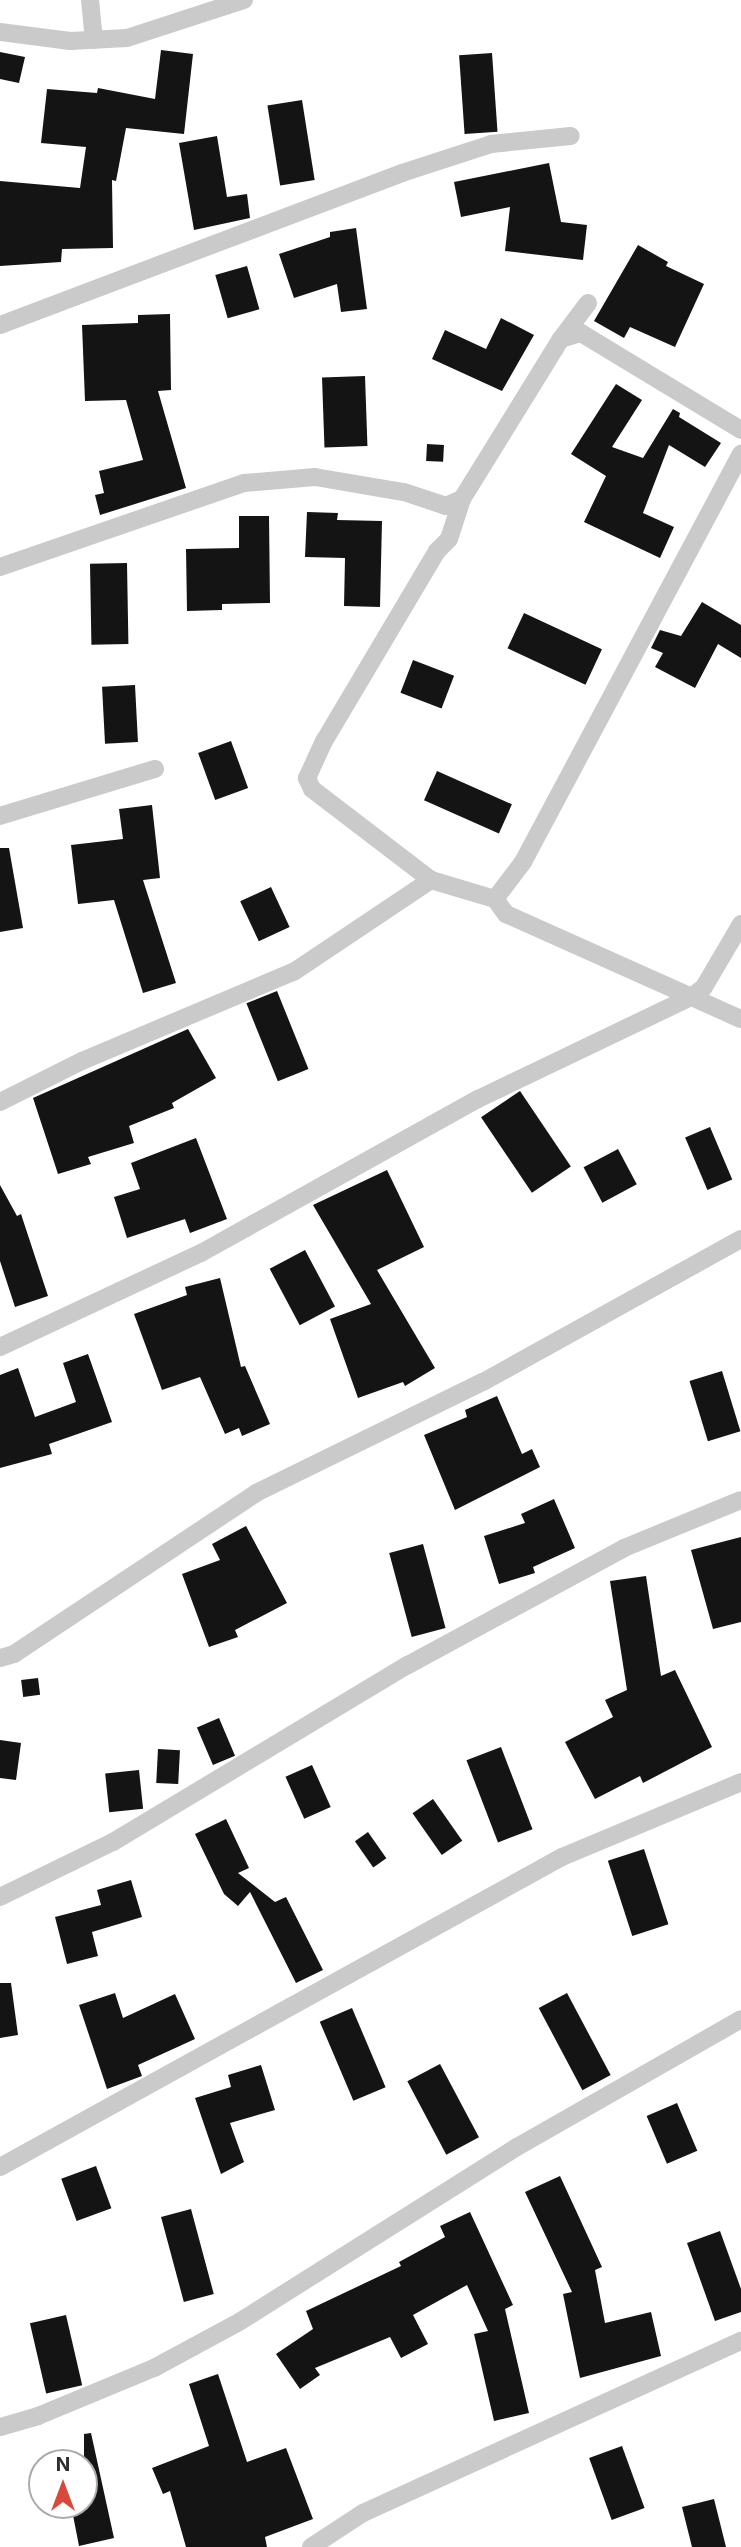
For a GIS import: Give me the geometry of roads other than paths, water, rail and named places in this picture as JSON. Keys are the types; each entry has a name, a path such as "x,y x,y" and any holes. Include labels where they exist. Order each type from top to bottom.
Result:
{"street":[{"path":"90,0 94,40"},
{"path":"0,32 70,41 127,38 244,0"},
{"path":"0,325 402,173 491,144 571,135"},
{"path":"588,303 561,339 462,499 449,539 436,551 307,778 331,807 430,880 495,899 506,914 741,1019"},
{"path":"561,339 581,333 607,346 741,430"},
{"path":"495,899 523,862 741,453"},
{"path":"0,567 244,483 315,477 404,492 446,506 462,499"},
{"path":"0,816 155,769"},
{"path":"0,1102 82,1061 295,971 430,880"},
{"path":"0,1347 201,1253 466,1105 692,996 704,986 741,924"},
{"path":"0,1658 14,1654 256,1493 483,1382 741,1239"},
{"path":"0,1897 113,1842 408,1665 624,1548 741,1500"},
{"path":"0,2167 562,1857 741,1782"},
{"path":"0,2427 37,2417 154,2368 239,2322 517,2147 741,2019"},
{"path":"311,2547 363,2513 741,2341"}]}
